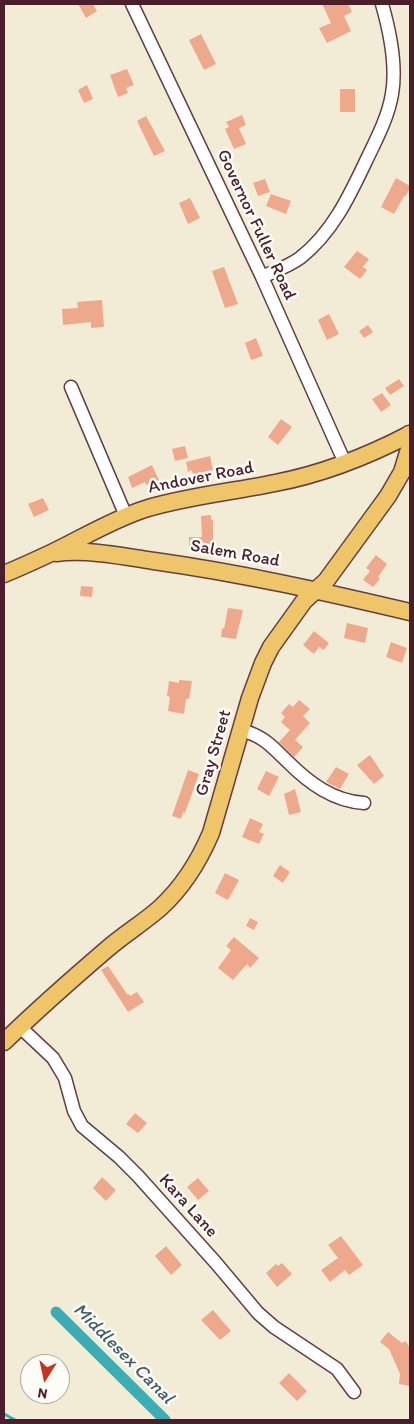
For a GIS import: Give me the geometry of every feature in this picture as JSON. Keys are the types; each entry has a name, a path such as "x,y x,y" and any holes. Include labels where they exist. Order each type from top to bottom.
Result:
{"main road":[{"name":"Andover Road","path":"4,574 126,516 163,504 296,479 346,463 410,434"},
{"name":"Gray Street","path":"4,1042 105,951 160,908 183,883 203,851 211,833 256,680 272,647 304,600 326,581 388,496 402,472 409,449 410,434"},
{"path":"93,531 106,554"},
{"name":"Salem Road","path":"49,554 62,552 106,554 204,568 316,590 410,612"}],"street":[{"name":"Governor Fuller Road","path":"132,4 262,277 346,463"},
{"path":"262,277 298,259 317,242 338,216 385,119 390,103 393,75 390,38 382,4"},
{"path":"71,387 126,516"},
{"path":"241,730 270,744 301,775 329,794 342,800 364,803"},
{"name":"Kara Lane","path":"20,1026 53,1058 65,1078 74,1111 82,1126 119,1157 138,1176 258,1313 274,1327 337,1369 354,1392"}],"building":[{"path":"78,4 93,4 97,11 86,18"},
{"path":"322,4 348,4 352,12 344,16 351,31 327,43 319,28 331,23"},
{"path":"201,34 216,64 204,70 189,40"},
{"path":"127,69 134,85 126,88 128,93 118,97 110,75"},
{"path":"87,85 93,99 84,103 78,90"},
{"path":"340,89 355,89 355,112 340,112"},
{"path":"242,115 246,125 239,128 246,144 234,149 225,129 229,127 226,122"},
{"path":"146,116 165,151 154,156 137,121"},
{"path":"396,178 410,186 410,188 394,214 381,207"},
{"path":"265,179 270,192 258,196 253,183"},
{"path":"271,194 291,201 286,214 266,206"},
{"path":"190,198 200,218 188,224 179,203"},
{"path":"357,251 369,259 363,267 367,270 360,279 344,267"},
{"path":"224,267 238,304 225,308 212,271"},
{"path":"102,300 104,327 91,328 91,322 63,325 62,309 78,308 77,302"},
{"path":"329,314 339,334 327,340 318,320"},
{"path":"368,325 373,332 364,338 359,331"},
{"path":"256,338 263,356 251,360 245,343"},
{"path":"399,379 404,386 390,395 385,388"},
{"path":"382,393 391,405 381,412 372,399"},
{"path":"281,419 292,427 278,445 268,437"},
{"path":"185,446 188,458 175,461 172,449"},
{"path":"210,456 213,470 193,475 192,470 188,472 186,462"},
{"path":"152,465 159,480 146,485 145,482 132,488 128,477"},
{"path":"43,498 49,510 34,517 28,504"},
{"path":"211,515 211,520 213,520 213,546 189,548 189,537 202,537 201,516"},
{"path":"376,555 387,564 378,577 380,579 373,587 363,580 370,571 366,568"},
{"path":"81,586 93,587 92,597 80,596"},
{"path":"228,608 243,610 236,639 221,637"},
{"path":"347,623 368,628 365,643 344,638"},
{"path":"314,631 329,643 324,650 319,647 314,654 303,645"},
{"path":"391,642 407,648 402,663 386,657"},
{"path":"179,680 192,681 189,699 186,699 184,714 168,711 170,697 167,696 169,681 179,683"},
{"path":"299,700 310,709 303,716 310,723 295,740 303,747 294,757 279,742 290,730 281,722 285,717 281,713 289,704 293,707"},
{"path":"370,755 384,776 374,784 357,765"},
{"path":"336,767 349,774 340,789 326,782"},
{"path":"188,770 199,774 181,819 172,816"},
{"path":"266,771 279,777 269,796 257,789"},
{"path":"295,789 301,812 289,815 284,794"},
{"path":"250,818 263,824 259,832 264,834 259,844 242,837"},
{"path":"280,865 290,872 283,883 273,876"},
{"path":"225,873 239,880 228,900 215,893"},
{"path":"250,918 258,922 254,930 246,926"},
{"path":"234,937 259,958 250,968 247,964 233,980 218,968 231,950 226,946"},
{"path":"108,966 127,994 130,996 137,992 144,1002 128,1012 101,970"},
{"path":"135,1113 147,1123 138,1133 126,1124"},
{"path":"102,1177 116,1190 106,1201 93,1188"},
{"path":"198,1178 209,1191 198,1200 187,1187"},
{"path":"341,1236 363,1265 349,1275 345,1270 330,1282 321,1270 338,1258 328,1245"},
{"path":"166,1246 182,1265 171,1275 155,1256"},
{"path":"282,1263 292,1274 277,1287 266,1273 276,1264 278,1266"},
{"path":"213,1310 231,1331 220,1340 201,1320"},
{"path":"388,1332 402,1343 406,1341 410,1349 410,1386 399,1384 400,1374 389,1349 380,1342"},
{"path":"289,1373 307,1391 297,1401 279,1383"}],"waterway":[{"name":"Middlesex Canal","path":"56,1312 165,1420"},
{"path":"4,1414 15,1420"}]}
